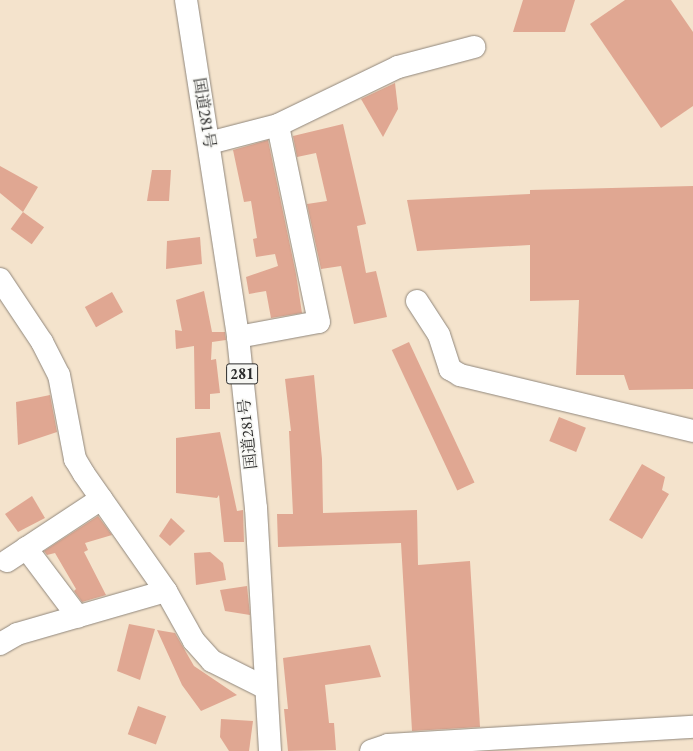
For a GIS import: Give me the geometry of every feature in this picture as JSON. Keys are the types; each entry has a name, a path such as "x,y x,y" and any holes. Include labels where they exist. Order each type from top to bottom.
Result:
{"main road":[{"name":"国道281号","path":"186,0 238,337 256,508 270,751"},
{"path":"209,143 278,125 398,67 474,47"},
{"path":"238,337 318,322 278,125"},
{"path":"0,279 42,342 59,375 75,459 101,499 166,591 194,641 212,661 266,688"},
{"path":"417,301 439,335 450,368 460,375 693,431"},
{"path":"7,560 101,499"},
{"path":"26,548 78,616"},
{"path":"0,644 17,634 166,591"},
{"path":"379,748 490,745 693,727"}],"building":[{"path":"523,0 575,0 565,32 513,32"},
{"path":"625,0 671,0 693,32 693,106 661,128 590,24"},
{"path":"395,83 398,109 383,137 361,99"},
{"path":"343,124 366,224 357,226 366,273 376,271 387,317 354,324 341,266 321,269 307,204 327,201 316,153 297,157 293,136"},
{"path":"268,140 296,274 302,313 271,318 266,291 249,294 246,277 278,266 275,254 256,257 253,239 257,238 251,201 244,202 233,150"},
{"path":"0,166 38,187 23,212 0,193"},
{"path":"152,170 171,170 169,201 147,201"},
{"path":"693,186 693,389 629,390 624,375 576,375 579,300 530,301 530,245 417,251 407,200 530,194 530,190"},
{"path":"23,212 44,227 32,244 11,229"},
{"path":"200,237 202,264 166,269 167,241"},
{"path":"204,291 212,332 225,332 226,340 212,342 211,360 216,359 220,393 210,394 210,409 195,409 194,346 176,349 175,330 182,331 176,300"},
{"path":"112,292 123,312 96,327 85,307"},
{"path":"409,342 475,482 457,491 392,350"},
{"path":"314,375 322,459 323,513 417,510 418,565 470,561 480,727 412,731 401,543 278,547 277,514 293,514 289,431 291,431 285,379"},
{"path":"50,395 57,432 18,445 16,402"},
{"path":"559,417 586,428 576,452 549,441"},
{"path":"220,432 237,511 243,510 244,542 224,542 219,495 217,498 176,493 176,438"},
{"path":"642,464 665,477 662,490 669,494 642,539 609,520"},
{"path":"32,496 45,518 18,532 5,514"},
{"path":"98,516 112,535 85,543 88,550 84,552 106,595 82,602 74,591 76,589 55,553 47,555 44,551"},
{"path":"171,518 185,531 170,546 159,536"},
{"path":"210,552 223,563 226,580 196,585 194,553"},
{"path":"247,586 250,615 225,611 220,590"},
{"path":"129,624 155,629 140,680 117,671"},
{"path":"157,630 175,633 194,666 237,695 201,711 182,685"},
{"path":"370,645 381,677 325,685 329,723 334,723 336,750 288,751 284,709 288,709 283,658"},
{"path":"138,706 166,716 156,744 128,734"},
{"path":"221,719 253,721 249,751 229,751 220,737"}]}
